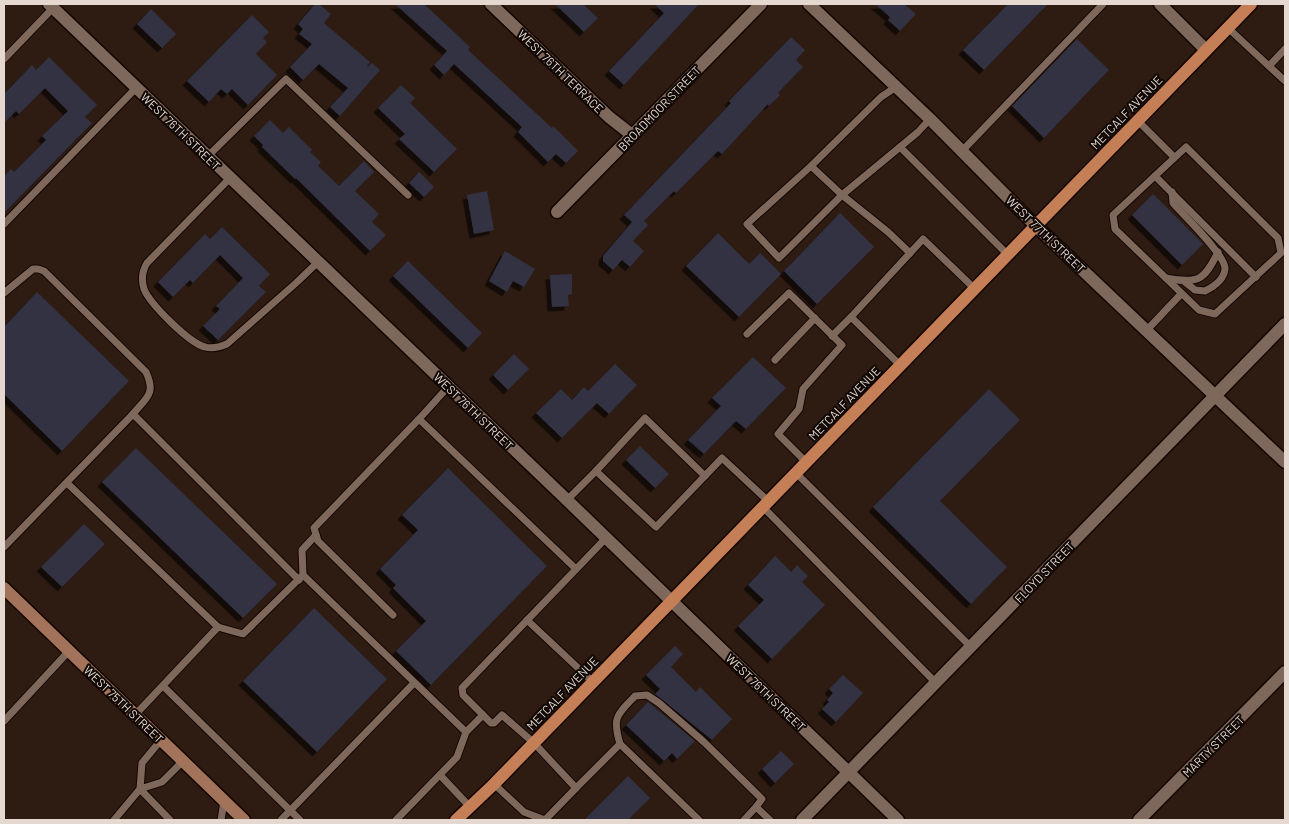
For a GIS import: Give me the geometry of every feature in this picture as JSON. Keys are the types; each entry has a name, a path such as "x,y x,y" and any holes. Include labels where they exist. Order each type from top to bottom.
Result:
{"main road":[{"name":"METCALF AVENUE","path":"456,820 534,743 1251,4"},
{"name":"WEST 75TH STREET","path":"4,588 244,820"}],"street":[{"name":"WEST 76TH TERRACE","path":"491,4 609,117 632,135"},
{"name":"BROADMOOR STREET","path":"557,212 761,4"},
{"name":"WEST 77TH STREET","path":"809,4 930,119 1035,225 1285,462"},
{"path":"1160,4 1206,50"},
{"name":"WEST 76TH STREET","path":"51,6 898,820"},
{"name":"FLOYD STREET","path":"809,818 849,772 1285,324"},
{"name":"MARTY STREET","path":"1139,820 1285,672"}],"lane":[{"path":"962,151 1103,4"},
{"path":"4,59 51,6"},
{"path":"1228,28 1285,81"},
{"path":"1269,66 1285,49"},
{"path":"208,156 286,79 408,195"},
{"path":"896,87 881,97 811,166 747,224 779,258 842,195 918,132 930,119"},
{"path":"4,224 136,88"},
{"path":"1137,120 1174,157"},
{"path":"900,147 1007,254"},
{"path":"1186,147 1278,238 1283,255 1215,314 1199,310 1115,229 1113,215 1155,176 1186,147"},
{"path":"811,166 910,253"},
{"path":"1155,176 1256,277"},
{"path":"230,178 142,270 144,288 148,296 172,324 190,339 204,347 218,348 227,344 318,262"},
{"path":"1172,192 1173,203 1218,252 1224,263 1225,270 1219,282 1205,291 1195,290 1186,282"},
{"path":"832,336 924,239 975,289"},
{"path":"1165,278 1186,282 1200,278 1209,270 1218,252"},
{"path":"4,294 33,269 44,271 146,372 151,382 150,392 133,414 4,547"},
{"path":"747,334 788,293 842,345 803,389 800,409 778,434 806,462"},
{"path":"1147,330 1181,294"},
{"path":"851,317 900,365"},
{"path":"774,360 815,318"},
{"path":"393,615 318,541 314,528 420,419 448,387"},
{"path":"133,414 301,578 466,732"},
{"path":"567,500 645,418 705,476"},
{"path":"420,419 576,569"},
{"path":"596,471 656,527 722,458 936,683"},
{"path":"796,473 971,647"},
{"path":"67,483 218,627 243,634 301,578 302,550 316,535"},
{"path":"576,788 534,743 502,715 494,724 491,723 463,695 462,688 606,538"},
{"path":"527,620 592,682"},
{"path":"135,715 218,627"},
{"path":"4,721 68,651"},
{"path":"280,820 414,683"},
{"path":"163,686 300,820"},
{"path":"699,820 620,744 616,730 618,714 634,696 647,695 660,703 704,742 762,800 744,820"},
{"path":"396,820 457,757 466,732 483,715"},
{"path":"161,740 142,763 140,789 170,820"},
{"path":"494,784 524,812 545,820 620,744"},
{"path":"114,820 140,789 162,782 182,761"},
{"path":"440,775 470,807"},
{"path":"221,820 224,801"},
{"path":"756,807 770,820"}],"building":[{"path":"315,4 319,4 331,14 324,23 370,62 368,67 372,63 380,70 340,116 330,107 348,88 319,64 303,80 290,67 312,44 299,34 303,29 298,24"},
{"path":"395,4 424,4 470,47 468,50 552,128 553,126 578,151 566,163 556,154 548,162 518,132 522,127 454,64 444,75 434,65 447,51"},
{"path":"555,4 583,4 598,18 584,32"},
{"path":"654,4 699,4 624,85 609,71 664,13"},
{"path":"875,4 904,4 916,14 900,31 888,20 890,17"},
{"path":"1008,4 1048,4 984,70 963,50"},
{"path":"151,9 176,34 162,48 137,24"},
{"path":"252,15 269,32 263,38 267,42 256,54 277,75 248,105 232,89 227,94 221,89 209,102 187,81"},
{"path":"791,37 805,50 796,60 803,67 778,93 780,95 769,106 768,104 722,154 718,151 676,193 674,191 644,221 648,225 633,241 644,251 630,267 622,260 613,270 603,261 603,256 632,222 624,215"},
{"path":"1077,39 1109,70 1044,138 1012,106"},
{"path":"49,57 97,105 85,117 92,123 4,213 4,176 11,169 14,172 46,140 42,136 68,111 45,88 19,114 16,111 4,123 4,94 32,65 36,70"},
{"path":"401,85 415,98 410,103 457,149 434,172 399,139 405,134 378,108"},
{"path":"270,120 283,133 289,127 321,162 318,166 339,186 364,161 374,172 355,191 379,214 372,222 386,235 370,251 262,147 263,145 254,136"},
{"path":"419,172 434,187 424,197 409,183"},
{"path":"487,191 494,230 474,234 467,195"},
{"path":"1153,194 1203,244 1182,265 1132,215"},
{"path":"840,213 874,247 817,304 784,271"},
{"path":"222,227 270,274 259,286 266,292 218,340 203,326 220,309 216,306 243,278 220,255 193,283 190,280 173,297 158,282 205,234 210,239"},
{"path":"718,233 749,264 760,253 781,274 739,317 686,266"},
{"path":"505,251 535,269 524,287 513,281 507,292 489,281"},
{"path":"408,261 482,333 468,348 393,276"},
{"path":"572,274 572,294 568,295 569,306 552,307 550,275"},
{"path":"37,292 129,381 62,451 4,394 4,327"},
{"path":"514,354 529,369 508,390 493,375"},
{"path":"753,357 786,388 746,429 736,421 704,454 688,440 721,406 712,398"},
{"path":"615,364 637,385 609,414 597,403 562,438 536,413 561,389 572,400 584,387 588,391"},
{"path":"989,389 1020,420 940,501 1007,567 971,604 873,507"},
{"path":"640,446 669,474 655,488 626,460"},
{"path":"136,448 277,584 243,618 102,482"},
{"path":"448,468 547,566 431,685 396,651 426,621 393,588 396,585 380,569 418,530 402,515"},
{"path":"84,524 105,544 62,587 41,567"},
{"path":"775,556 791,572 797,565 808,576 802,582 825,605 772,659 738,626 764,600 748,585"},
{"path":"314,608 387,679 317,752 243,681"},
{"path":"675,646 683,654 671,667 696,692 700,687 732,719 712,740 655,694 660,689 646,675"},
{"path":"843,675 863,693 836,722 822,709 829,702 827,700 833,693 829,689"},
{"path":"648,702 695,741 677,759 672,753 664,761 626,725"},
{"path":"781,751 794,764 775,783 762,769"},
{"path":"628,776 650,798 628,820 584,820"}]}
